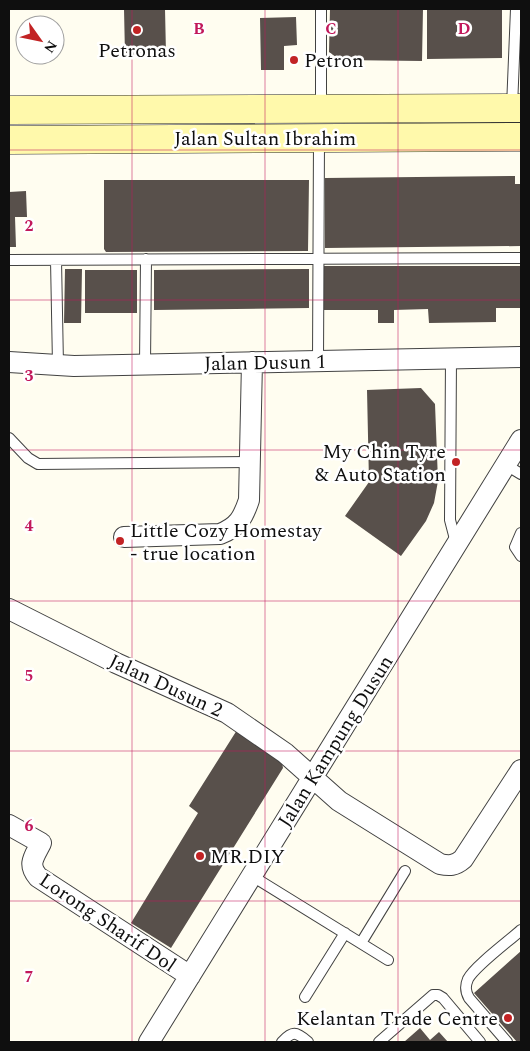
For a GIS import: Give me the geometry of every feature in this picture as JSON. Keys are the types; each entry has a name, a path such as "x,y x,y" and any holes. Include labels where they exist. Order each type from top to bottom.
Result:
{"main road":[{"name":"Jalan Sultan Ibrahim","path":"9,110 517,108"},
{"name":"Jalan Sultan Ibrahim","path":"9,140 521,137"}],"street":[{"name":"Jalan Dusun 1","path":"9,362 58,365 521,357"},
{"path":"124,537 220,534 231,530 240,521 249,500 252,362"},
{"name":"Jalan Kampung Dusun","path":"149,1042 457,545 517,456"},
{"name":"Jalan Dusun 2","path":"9,609 116,663 227,713 285,753 339,801 440,864 448,866 463,860 521,770"},
{"name":"Lorong Sharif Dol","path":"9,825 41,843 32,860 32,870 38,878 190,976"}],"lane":[{"path":"321,9 322,109"},
{"path":"516,9 517,108"},
{"path":"318,361 319,138"},
{"path":"9,260 521,258"},
{"path":"56,260 58,365"},
{"path":"145,364 146,260"},
{"path":"451,358 450,520 457,545"},
{"path":"9,438 28,458 38,464 250,462"},
{"path":"521,533 515,547 521,556"},
{"path":"361,943 405,871"},
{"path":"252,876 388,960"},
{"path":"507,1042 469,998 466,992 466,985 474,971 521,930"},
{"path":"305,997 346,934"},
{"path":"379,1042 433,995 438,995 443,998 480,1042"},
{"path":"282,1042 290,1034 294,1033 308,1042"}],"building":[{"path":"124,9 165,9 166,54 125,55"},
{"path":"330,9 423,9 422,61 340,60 329,52"},
{"path":"427,9 502,9 502,58 427,59"},
{"path":"296,17 297,45 284,46 284,70 261,70 260,18"},
{"path":"515,176 515,184 521,184 521,246 325,248 325,178"},
{"path":"104,180 309,180 308,251 106,252 104,249"},
{"path":"26,191 27,217 15,217 16,247 9,247 9,192"},
{"path":"324,266 521,266 521,308 496,308 496,322 429,323 428,309 394,310 394,323 378,323 378,310 324,310"},
{"path":"65,269 82,269 81,323 64,323"},
{"path":"309,269 309,308 154,310 154,270"},
{"path":"85,270 137,270 137,313 85,313"},
{"path":"421,388 435,404 438,481 434,503 426,521 401,556 345,516 369,482 367,390"},
{"path":"237,730 281,757 283,768 171,948 131,923 198,813 189,806"},
{"name":"Kelantan Trade Centre","path":"521,951 521,1042 517,1042 474,993"},
{"path":"420,1028 430,1040 439,1032 448,1042 404,1042"}],"place":[{"name":"Petronas","path":"137,30"},
{"name":"Petron","path":"294,60"},
{"name":"My Chin Tyre & Auto Station","path":"456,462"},
{"name":"Little Cozy Homestay - true location","path":"120,541"},
{"name":"MR.DIY","path":"200,856"},
{"name":"Kelantan Trade Centre","path":"508,1018"}]}
